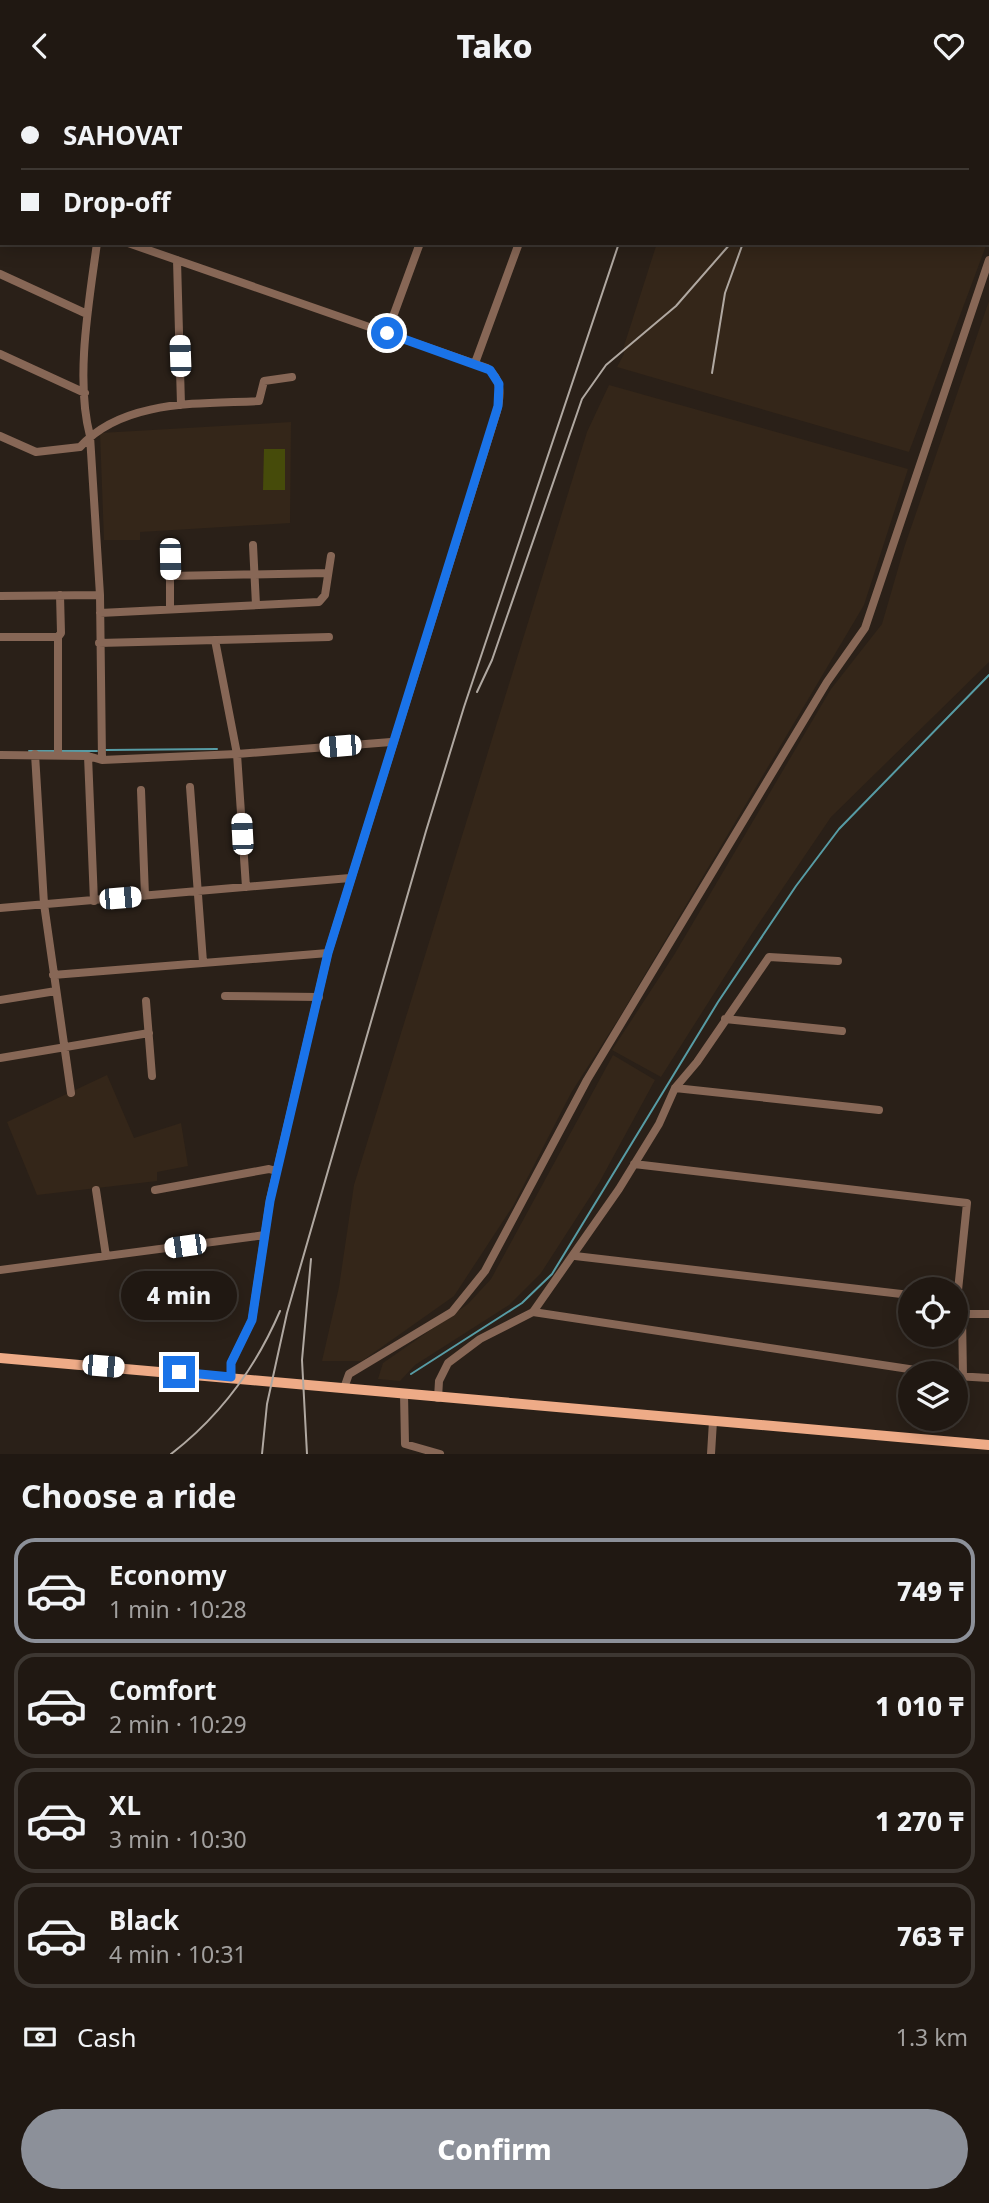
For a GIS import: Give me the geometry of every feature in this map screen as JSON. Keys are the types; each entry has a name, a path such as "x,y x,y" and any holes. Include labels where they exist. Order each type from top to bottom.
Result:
{"main road":[{"path":"0,1358 989,1445"}],"street":[{"path":"97,245 87,314 84,414 90,436 100,595 102,759"},
{"path":"134,245 475,363 487,368 499,384 497,411 391,742 328,953 276,1171 252,1320 231,1363 231,1377"},
{"path":"387,333 420,245"},
{"path":"475,363 518,245"},
{"path":"177,260 181,405"},
{"path":"344,1388 349,1374 452,1312 485,1271 587,1080 827,682 865,628 989,260"},
{"path":"0,274 87,314"},
{"path":"0,354 85,393"},
{"path":"0,436 36,452 80,447 90,436 117,418 181,405 258,401 264,381 292,377"},
{"path":"170,541 170,609"},
{"path":"253,544 256,605"},
{"path":"100,613 319,602 325,595 331,556"},
{"path":"170,576 328,573"},
{"path":"0,596 100,595"},
{"path":"58,755 60,596"},
{"path":"0,637 58,637"},
{"path":"99,643 329,638"},
{"path":"215,640 237,754 246,887"},
{"path":"0,755 88,756 102,759 237,754 391,742"},
{"path":"35,754 44,904 71,1093"},
{"path":"88,756 94,901"},
{"path":"190,787 203,962"},
{"path":"141,790 145,896"},
{"path":"0,908 350,878"},
{"path":"53,975 328,953"},
{"path":"438,1398 439,1381 448,1363 480,1339 533,1312 575,1256 634,1164 659,1124 675,1088 697,1062 769,957 838,961"},
{"path":"0,1000 56,991"},
{"path":"225,996 319,997"},
{"path":"146,1001 152,1076"},
{"path":"725,1019 842,1031"},
{"path":"0,1058 149,1033"},
{"path":"675,1088 879,1110"},
{"path":"634,1164 967,1203 959,1277"},
{"path":"155,1190 268,1169 276,1171"},
{"path":"96,1190 106,1256"},
{"path":"0,1270 265,1235"},
{"path":"575,1256 898,1294"},
{"path":"533,1312 898,1367"},
{"path":"968,1314 989,1314"},
{"path":"968,1377 989,1378"},
{"path":"404,1394 405,1444 440,1454"},
{"path":"711,1454 713,1421"}],"shaded area":[{"path":"656,245 986,245 909,452 617,367 624,354 624,346"},
{"path":"989,301 989,662 831,817 753,932 661,1077 612,1050 674,955 831,689 882,624 904,548"},
{"path":"609,385 908,469 864,605 619,1018 571,1093 513,1206 454,1296 362,1361 322,1361 339,1287 354,1185 587,432"},
{"path":"291,422 290,523 140,532 140,540 104,540 100,433"},
{"path":"613,1055 655,1080 599,1183 541,1273 509,1305 415,1365 400,1381 378,1379 383,1363 468,1304 491,1279"},
{"path":"107,1075 134,1138 181,1123 188,1166 157,1172 157,1181 37,1195 7,1122"}],"green space":[{"path":"264,449 285,449 285,490 263,490"}],"waterway":[{"path":"411,1374 522,1303 552,1274 718,1002 796,886 839,829 989,675"},
{"path":"106,750 217,749"},
{"path":"29,751 55,751"},
{"path":"61,751 97,751"}],"railway":[{"path":"262,1454 267,1404 287,1313 426,831 464,707 618,245"},
{"path":"477,692 492,660 582,399 606,365 676,306 729,245"},
{"path":"712,373 725,293 742,245"},
{"path":"307,1454 302,1360 311,1259"},
{"path":"171,1454 205,1424 234,1390 260,1352 280,1311"}],"route":[{"path":"179,1372 231,1377 231,1363 252,1320 276,1171 328,953 391,742 498,406 499,384 490,370 387,333"}]}
